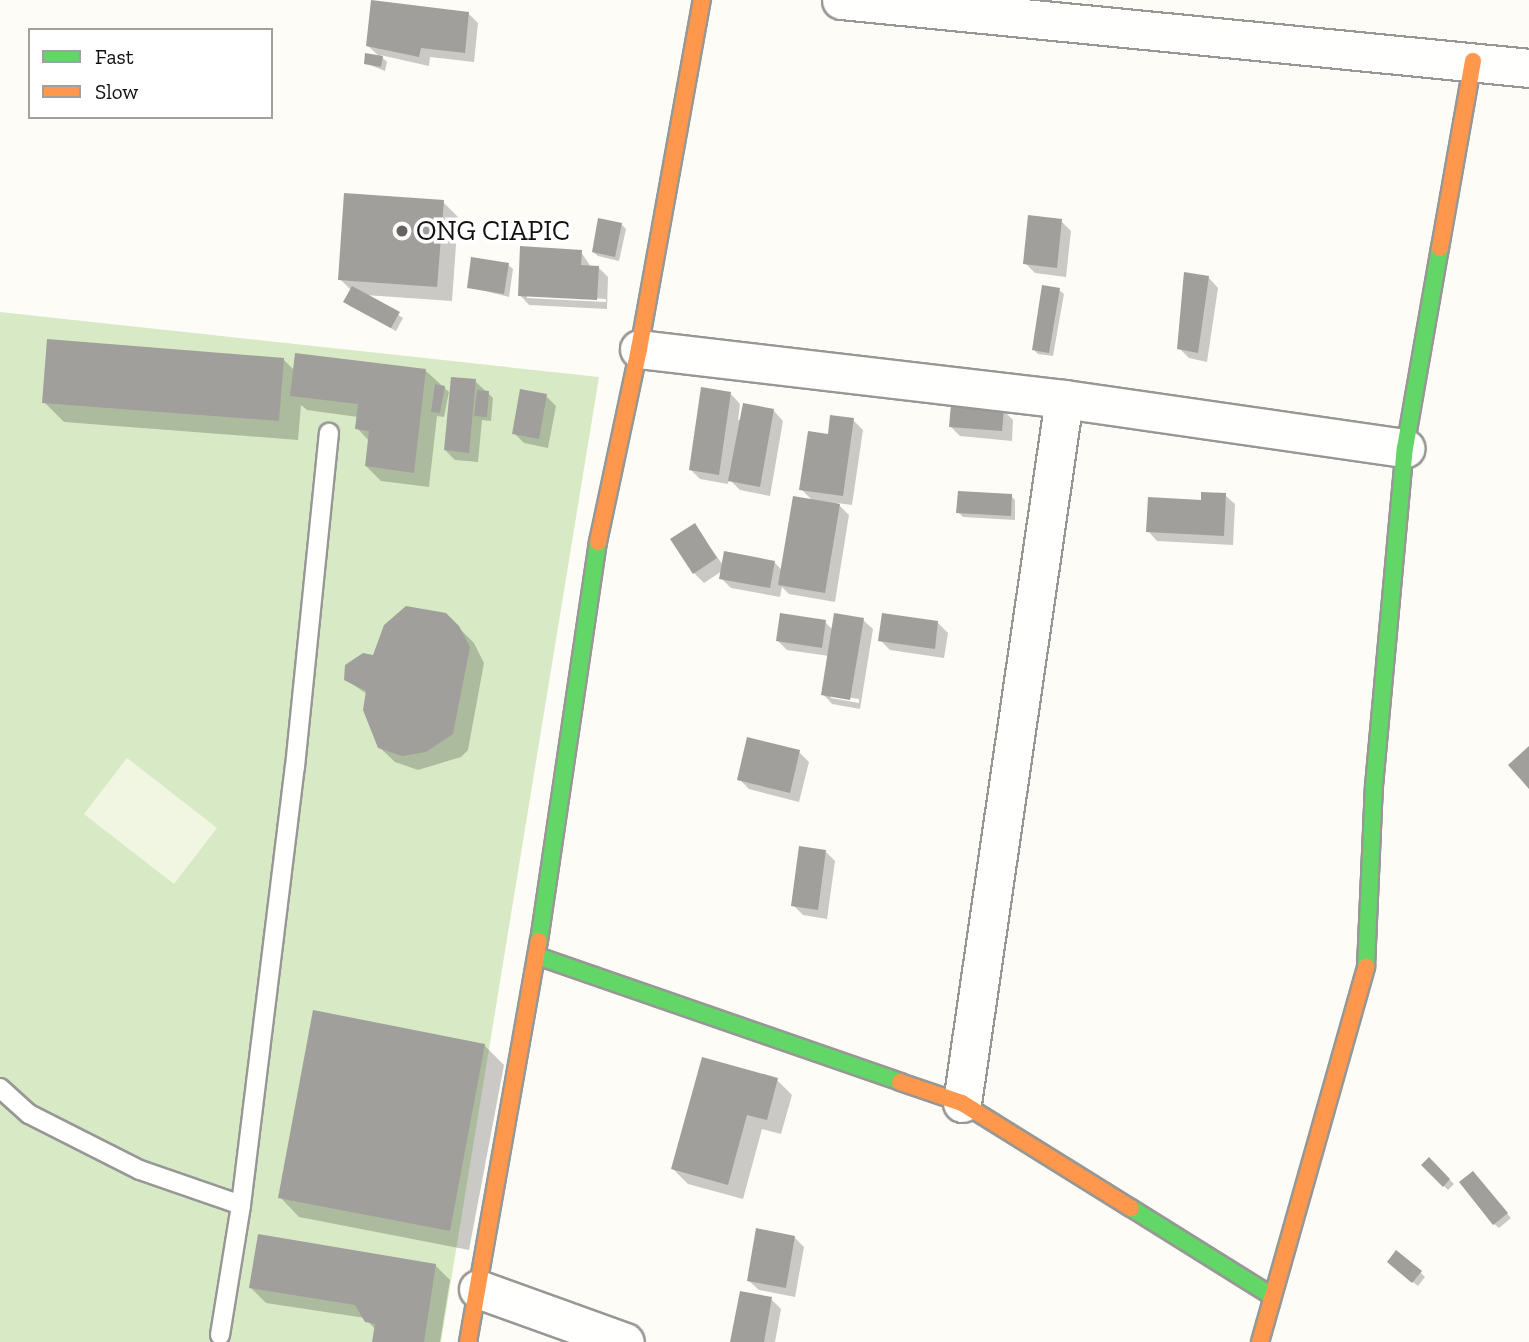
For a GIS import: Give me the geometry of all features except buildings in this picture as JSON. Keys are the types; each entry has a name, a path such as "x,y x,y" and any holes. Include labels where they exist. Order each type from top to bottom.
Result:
{"street":[{"path":"468,1342 537,956 601,521 639,349 702,0"},
{"path":"841,0 1086,12 1529,68"},
{"path":"1261,1342 1270,1295 1365,979 1374,786 1405,448 1473,61"},
{"path":"639,349 1064,399 1405,448"},
{"path":"961,1103 1064,399"},
{"path":"537,956 961,1103 1270,1295"},
{"path":"478,1289 625,1342"}],"lane":[{"path":"218,1340 242,1205 295,767 329,433"},
{"path":"0,1088 29,1114 140,1170 242,1205"}],"green space":[{"path":"0,312 599,377 441,1342 0,1342"},
{"path":"127,758 217,828 174,884 84,814"}],"traffic: fast":[{"path":"1366,967 1374,786 1405,448 1440,248"},
{"path":"539,941 598,542"},
{"path":"537,956 900,1082"},
{"path":"1131,1208 1270,1295"}],"traffic: slow":[{"path":"598,542 639,349 702,0"},
{"path":"1440,248 1473,61"},
{"path":"468,1342 539,941"},
{"path":"1260,1342 1366,967"},
{"path":"900,1082 962,1103 1131,1208"}],"place":[{"name":"ONG CIAPIC","path":"402,231"}]}
